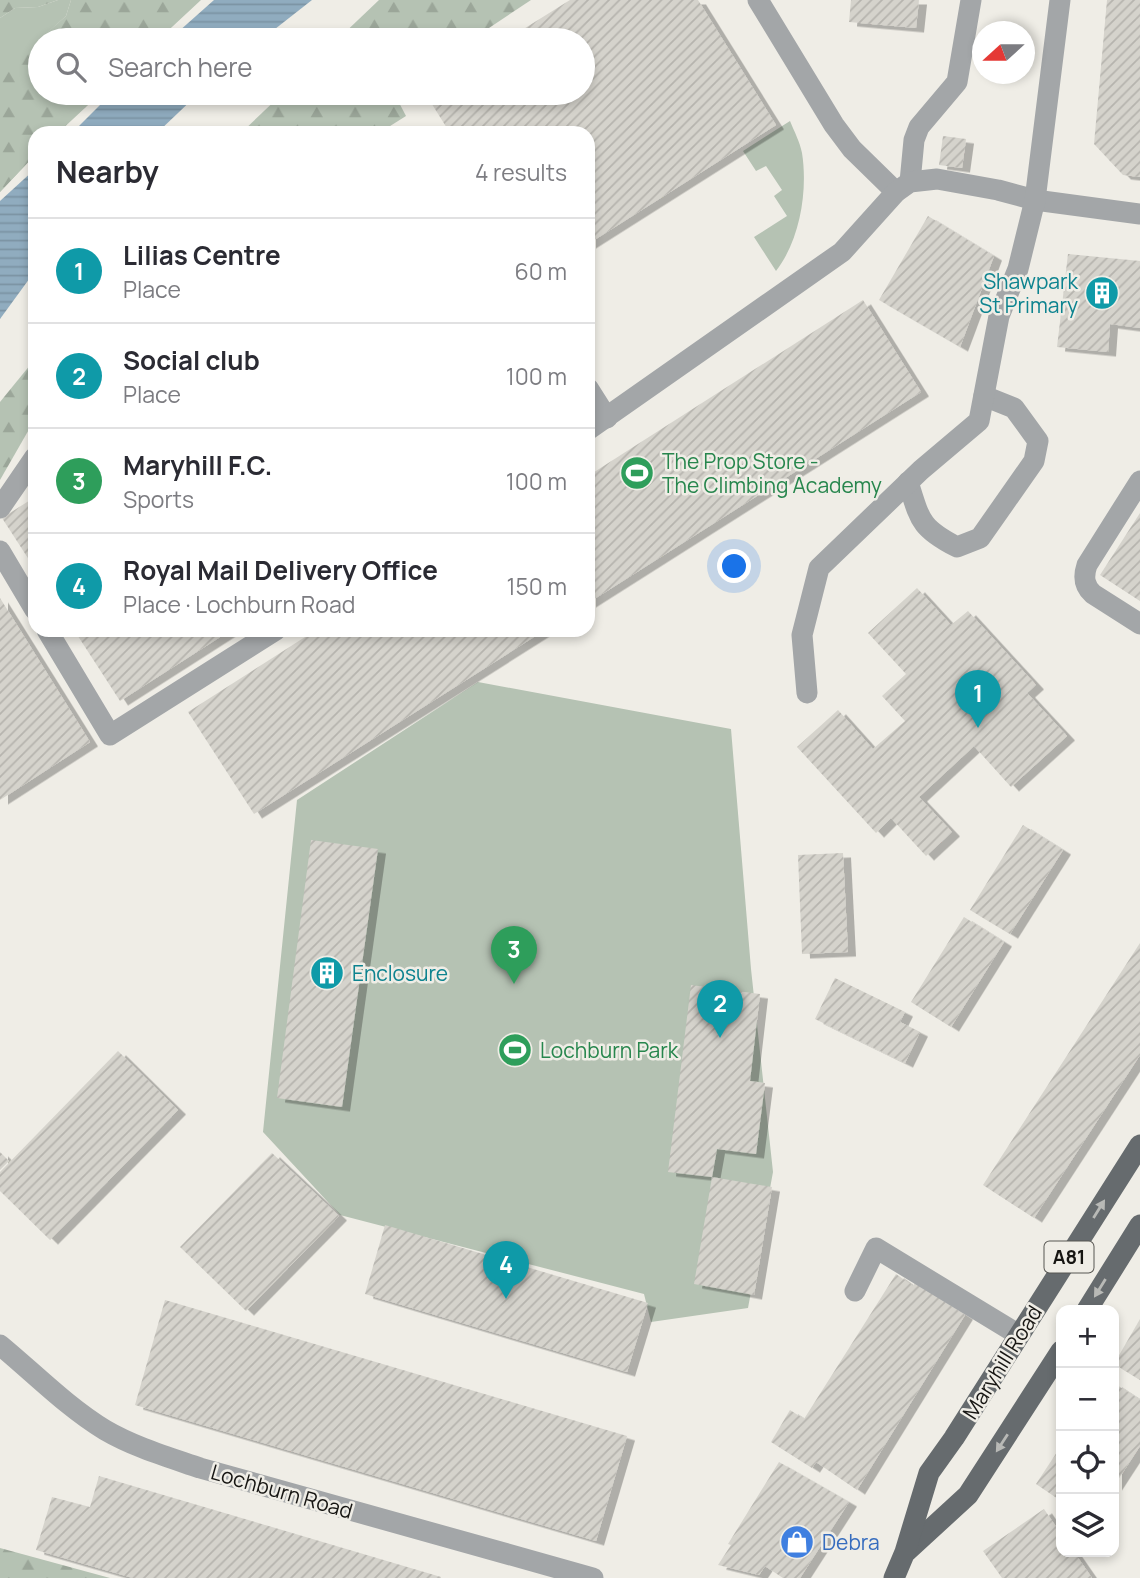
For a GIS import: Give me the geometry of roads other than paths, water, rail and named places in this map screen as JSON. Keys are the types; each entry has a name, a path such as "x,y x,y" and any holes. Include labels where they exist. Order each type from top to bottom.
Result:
{"main road":[{"name":"Maryhill Road","path":"894,1578 905,1552 929,1473 1140,1145"},
{"name":"A81","path":"1090,1305 1140,1225"},
{"name":"Maryhill Road","path":"905,1552 968,1495 1056,1359"}],"street":[{"path":"758,0 834,125 852,149 903,187 937,179 1035,200 1140,214"},
{"path":"595,426 842,252 903,187 919,128 957,82 971,0"},
{"path":"807,693 802,635 818,568 908,482 979,421 999,316 1018,270 1035,200 1060,0"},
{"path":"908,482 920,520 934,536 957,547 980,538 1034,461 1038,441 1014,408 984,396"},
{"path":"595,399 607,418"},
{"path":"0,508 28,467"},
{"path":"1140,481 1084,573 1087,589 1140,624"},
{"path":"0,551 28,598"},
{"path":"51,637 110,735 265,637"},
{"path":"855,1291 876,1248 1019,1335"},
{"name":"Lochburn Road","path":"0,1345 89,1419 107,1431 149,1450 213,1471 593,1578"}],"water":[{"path":"214,0 312,0 276,28 182,28"},
{"path":"100,105 186,105 164,126 79,126"},
{"path":"28,175 28,281 0,319 0,201"}],"place":[{"name":"Shawpark St Primary","path":"1102,293"},
{"name":"The Prop Store - The Climbing Academy","path":"637,473"},
{"name":"Lilias Centre","path":"978,728"},
{"name":"Enclosure","path":"327,973"},
{"name":"Maryhill F.C.","path":"514,984"},
{"name":"Social club","path":"720,1038"},
{"name":"Lochburn Park","path":"515,1050"},
{"name":"Royal Mail Delivery Office","path":"506,1299"},
{"name":"Debra","path":"797,1542"}]}
